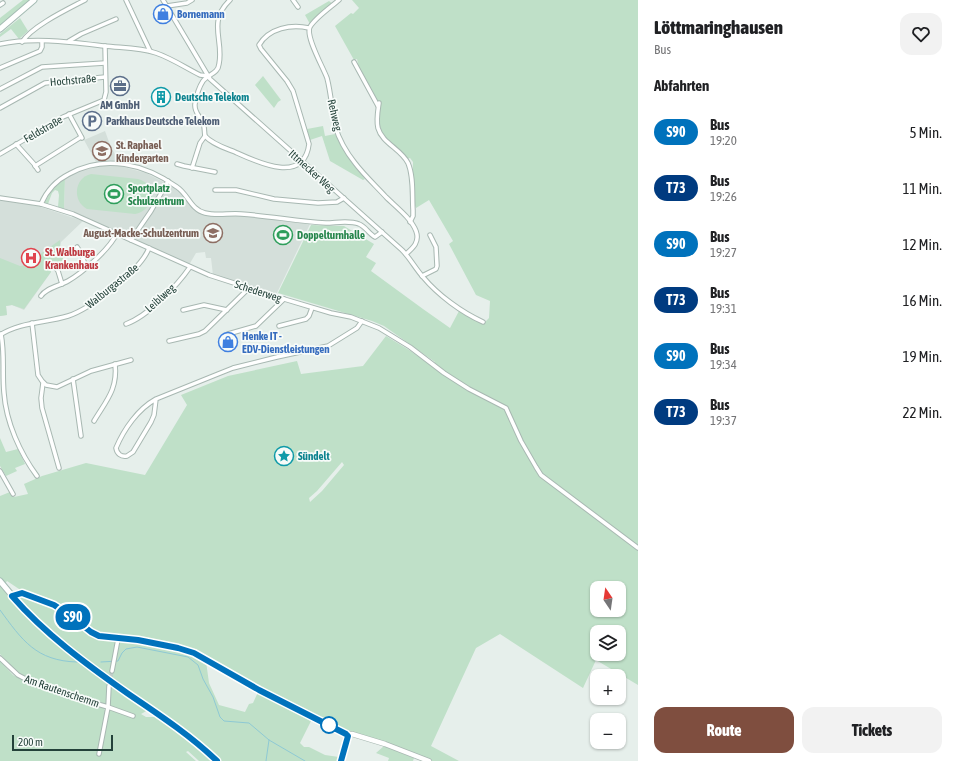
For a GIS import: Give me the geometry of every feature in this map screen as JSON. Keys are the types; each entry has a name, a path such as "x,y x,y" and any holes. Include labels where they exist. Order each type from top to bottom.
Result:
{"main road":[{"path":"0,29 34,0"},
{"path":"1,582 12,596 46,630 71,651 116,685 175,726 217,761"}],"street":[{"path":"22,42 27,35 39,26 85,0"},
{"path":"126,0 150,51"},
{"name":"Ittmecker Weg","path":"163,0 208,76 406,254 422,276 439,293 462,310 483,322"},
{"path":"167,6 187,3 192,0"},
{"path":"230,0 222,12 217,24 220,60 219,67 202,83 195,105 196,111 203,123 205,136 208,139 218,145 267,166 278,167 296,165 301,161 308,149 309,144 296,97 287,81 259,45 268,35 277,30 284,28 309,28 339,0"},
{"path":"293,0 298,7"},
{"path":"69,42 81,34 116,19"},
{"name":"Rehweg","path":"309,28 310,39 326,76 335,126 342,142 361,171 414,226 417,234 417,241 413,248 406,254"},
{"path":"0,68 40,51 42,41"},
{"path":"0,44 42,41 129,47 160,54 200,75 208,76"},
{"name":"Feldstraße","path":"0,154 69,114 104,100 106,94 105,46"},
{"name":"Rehweg","path":"354,62 379,105 377,125 379,132 406,159 410,169 413,216 410,222"},
{"path":"0,89 42,67 105,63"},
{"name":"Hochstraße","path":"0,108 45,83 105,77"},
{"name":"Feldstraße","path":"35,166 82,138 69,114"},
{"path":"192,168 200,143 205,136"},
{"name":"Feldstraße","path":"16,144 38,170"},
{"path":"41,204 47,191 58,181 74,171 95,164 112,163 130,165 147,170 168,181 181,190 193,206 202,213 240,214 324,223 356,223 362,225 375,237 382,232"},
{"path":"176,164 215,172"},
{"path":"132,240 168,181"},
{"path":"215,190 236,190 274,199 318,203 337,202 344,198"},
{"name":"Schederweg","path":"0,198 41,204 73,214 190,267 284,300 362,321 396,337 469,389 504,406 508,411 521,441 541,475 638,548"},
{"path":"40,296 45,291 73,278 108,246 117,233"},
{"path":"422,276 436,269 437,266 436,245 430,235"},
{"path":"77,247 82,252 86,267"},
{"name":"Walburgastraße","path":"0,335 14,328 67,316 89,306 140,264 145,258 149,248"},
{"name":"Leiblweg","path":"126,324 150,309 180,281 190,267"},
{"path":"56,268 59,272 62,284"},
{"path":"169,341 199,334 205,331 249,288"},
{"path":"228,334 253,328 284,300"},
{"path":"183,310 204,305 227,310"},
{"path":"280,326 306,319 309,317 312,308"},
{"path":"156,399 153,418 133,452 127,456 120,456 116,448 125,433 145,406 156,399 233,368 328,346 357,328 362,321"},
{"path":"32,323 37,372 43,383 51,386 57,386 91,371 131,360"},
{"path":"0,335 4,351 3,389 6,408 25,459 37,476"},
{"path":"94,421 113,388 116,376 115,364"},
{"path":"73,379 81,436"},
{"path":"43,383 41,398 42,408 59,468"},
{"path":"0,471 13,494"},
{"path":"12,596 22,593 51,603 60,608 94,634 118,639 138,640 172,646 194,653 259,690 338,729 348,736"},
{"path":"112,671 118,639"},
{"name":"Am Rautenschemm","path":"0,658 18,675 35,684 133,716"},
{"path":"99,754 108,707 109,686"},
{"path":"348,736 352,734 385,744 429,761"},
{"path":"341,761 348,736"}],"shaded area":[{"name":"St. Raphael Kindergarten","path":"105,131 118,161 101,160 96,162 84,140"},
{"name":"August-Macke-Schulzentrum","path":"95,166 120,166 146,173 175,188 182,194 190,206 202,215 238,215 310,224 276,295 213,275 211,258 206,258 205,252 196,253 189,265 103,225 64,209 65,178 80,170"},
{"name":"St. Walburga Krankenhaus","path":"0,200 38,206 83,221 61,242 60,248 63,259 61,262 50,266 51,272 24,310 12,305 6,306 7,315 0,316"}],"green space":[{"path":"23,0 30,0 0,26 0,18"},
{"path":"352,0 638,0 638,685 626,678 626,669 611,669 598,661 626,661 626,625 590,625 590,661 596,661 592,669 590,669 590,673 583,688 500,634 476,648 431,746 459,761 432,761 417,754 349,732 240,680 206,661 209,683 219,705 245,712 249,704 253,703 259,690 312,719 300,743 304,747 309,747 325,755 339,757 338,761 220,761 154,708 75,652 49,630 17,598 19,595 19,589 7,581 5,584 0,578 0,496 10,492 14,497 28,494 24,484 42,476 86,463 145,475 187,405 181,395 228,376 297,361 301,374 363,366 386,336 433,367 435,362 384,326 372,321 278,293 311,225 344,226 374,244 366,257 376,263 371,271 450,328 459,311 483,324 489,318 490,301 476,295 449,244 453,241 429,200 416,208 412,198 413,162 410,158 407,159 391,144 382,132 379,124 380,101 376,101 359,69 357,59 354,60 335,26 351,13 353,14 359,8","holes":["342,462 344,465 322,491 310,502 309,498"]},
{"path":"329,1 333,4 310,24 305,15"},
{"path":"20,18 28,31 19,39 11,29 0,37 0,34"},
{"path":"263,76 281,100 274,108 255,85"},
{"path":"323,126 325,136 335,134 352,163 365,179 363,180 330,161 322,136 310,140 307,129"},
{"name":"Sportplatz Schulzentrum","path":"91,174 138,179 145,182 149,186 152,195 150,204 139,213 135,214 87,209 79,201 77,190 81,180 85,176"},
{"path":"65,178 64,209 58,207 59,195 58,191 55,190 52,193 48,204 44,203 54,187"},
{"path":"60,240 60,248 63,259 61,262 50,266 51,272 24,309 12,305 6,306 7,315 0,316 0,258 20,266 29,265 43,252"},
{"path":"0,438 6,452 18,449 25,464 15,468 17,471 6,476 0,466"},
{"path":"0,584 15,603 50,637 88,668 148,710 141,714 146,717 156,717 212,761 199,761 188,751 186,752 196,761 0,761 0,661 13,675 19,678 103,707 106,712 103,740 109,705 35,682 18,673 0,654"},
{"path":"384,746 414,758 413,761 388,761 389,758 376,753"}],"waterway":[{"path":"0,610 16,631 31,647 51,658 77,662"},
{"path":"101,662 118,661 126,649 137,647 188,657 198,665 203,679 213,697 220,717 224,721 249,723 269,740 305,761"},
{"path":"266,761 269,740"}],"tunnel":[{"path":"110,682 112,671"}],"bus line":[{"name":"S90","path":"217,761 175,726 116,685 71,651 46,630 12,596 22,593 44,600 60,608 91,632 99,636 138,640 178,648 194,653 259,690 346,734 348,736 346,737 345,751 341,761"}],"place":[{"name":"Bornemann","path":"163,14"},
{"name":"AM GmbH","path":"120,86"},
{"name":"Deutsche Telekom","path":"161,97"},
{"name":"Parkhaus Deutsche Telekom","path":"92,121"},
{"name":"St. Raphael Kindergarten","path":"102,151"},
{"name":"Sportplatz Schulzentrum","path":"114,194"},
{"name":"August-Macke-Schulzentrum","path":"213,233"},
{"name":"Doppelturnhalle","path":"283,235"},
{"name":"St. Walburga Krankenhaus","path":"31,258"},
{"name":"Henke IT - EDV-Dienstleistungen","path":"228,342"},
{"name":"Sündelt","path":"284,456"}]}
